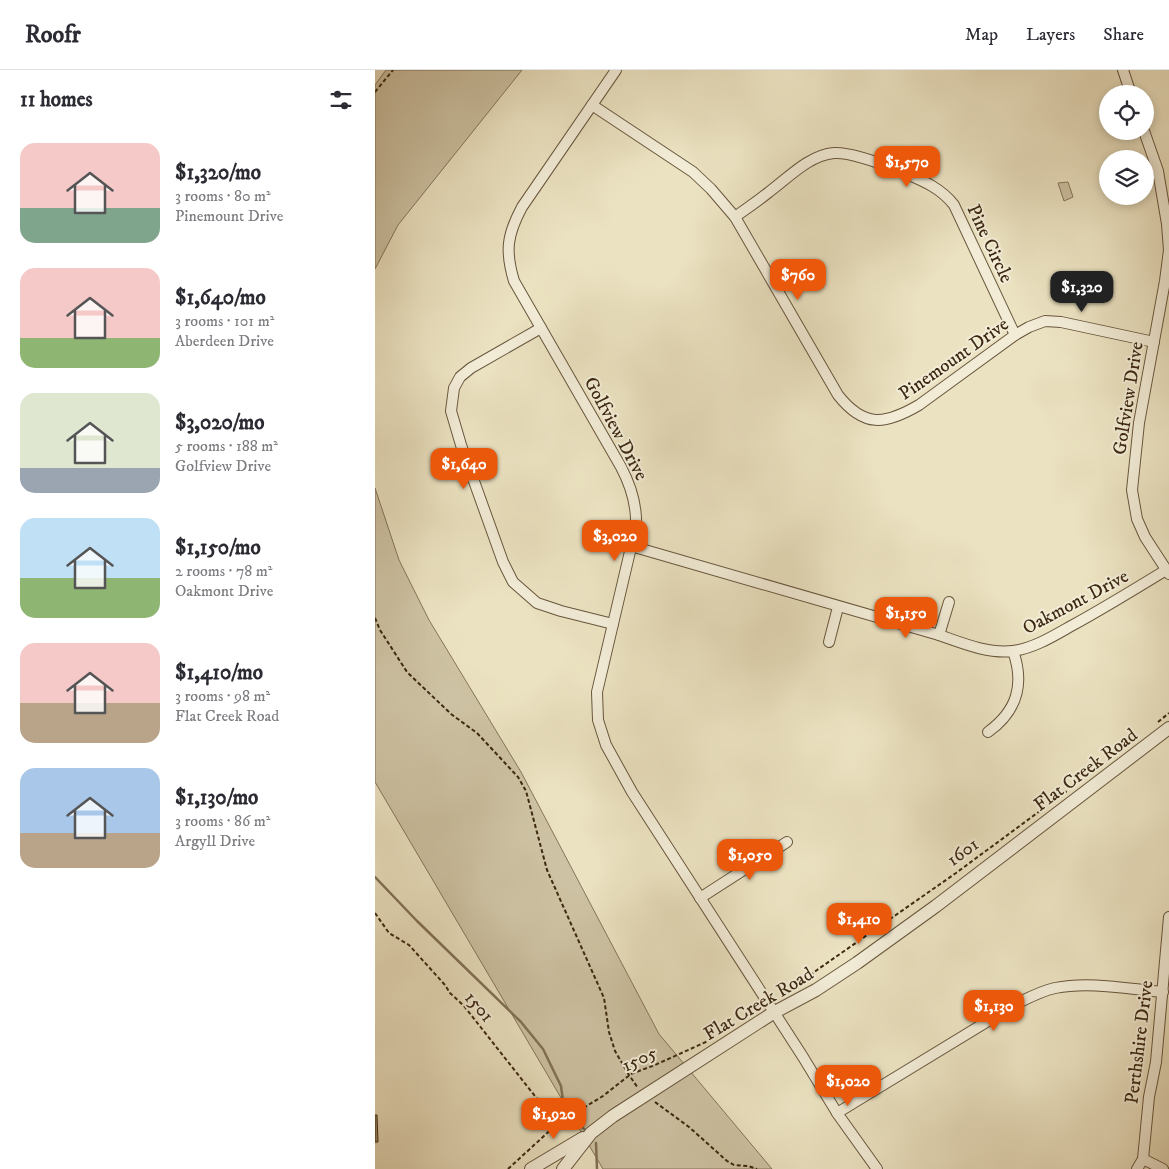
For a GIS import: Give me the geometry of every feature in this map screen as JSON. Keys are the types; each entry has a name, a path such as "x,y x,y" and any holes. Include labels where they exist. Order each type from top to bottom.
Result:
{"street":[{"name":"Golfview Drive","path":"616,70 522,207 513,223 509,239 509,264 514,281 583,398 628,482 635,503 636,517 631,546 597,692 598,720 612,758 632,792 837,1114"},
{"path":"1123,70 1128,85"},
{"name":"Pinemount Drive","path":"592,105 693,172 711,189 735,217 838,396 849,410 862,417 879,420 894,418 906,413 1015,335 1045,321 1061,322 1154,342"},
{"name":"Golfview Drive","path":"1147,140 1158,171 1167,224 1169,250 1139,423 1132,490 1137,518 1145,537 1167,572"},
{"name":"Pine Circle","path":"735,217 789,176 822,156 835,153 893,168 937,188 954,205 1015,335"},
{"path":"541,328 471,368 460,377 454,388 451,411 461,445 507,572 513,582 537,603 613,624"},
{"name":"Oakmont Drive","path":"631,546 838,607 939,634 988,650 1013,651 1034,645 1054,636 1167,572"},
{"path":"939,634 949,602"},
{"path":"829,642 838,607"},
{"path":"988,732 999,724 1012,708 1019,684 1018,665 1013,651"},
{"name":"Flat Creek Road","path":"563,1169 591,1133 773,1013 816,990 912,923 1169,728"},
{"path":"700,898 787,842"},
{"name":"Perthshire Drive","path":"1137,1169 1143,1159 1149,1097 1156,1062 1169,917"},
{"path":"877,1169 837,1114 1015,1004 1042,992 1056,988 1084,986 1163,992"},
{"path":"531,1169 591,1133"},
{"path":"1143,1159 1163,1169"}],"path":[{"path":"375,92 393,70"},
{"path":"375,618 393,653 407,672 451,714 477,733 518,777 526,791 547,870 596,976 604,998 609,1032 615,1051 636,1086 689,1127 727,1162 757,1169"},
{"path":"1151,727 1169,713"},
{"name":"1601","path":"790,992 817,970 949,878 1069,790"},
{"name":"1501","path":"375,913 389,933 409,945 450,993 464,1006 557,1124"},
{"name":"1505","path":"508,1169 557,1124 603,1096 629,1075 715,1038"}],"shaded area":[{"path":"386,70 522,70 398,225 375,269 375,85"},
{"path":"1068,182 1073,197 1064,201 1058,183"},
{"path":"375,488 399,560 429,620 521,772 659,1034 772,1169 603,1169 375,782"}],"building":[{"path":"375,1115 377,1115 378,1142 375,1142"}],"waterway":[{"path":"375,877 417,921 521,1022 543,1049 561,1086 564,1108 585,1130"},
{"path":"596,1143 597,1169"}]}
